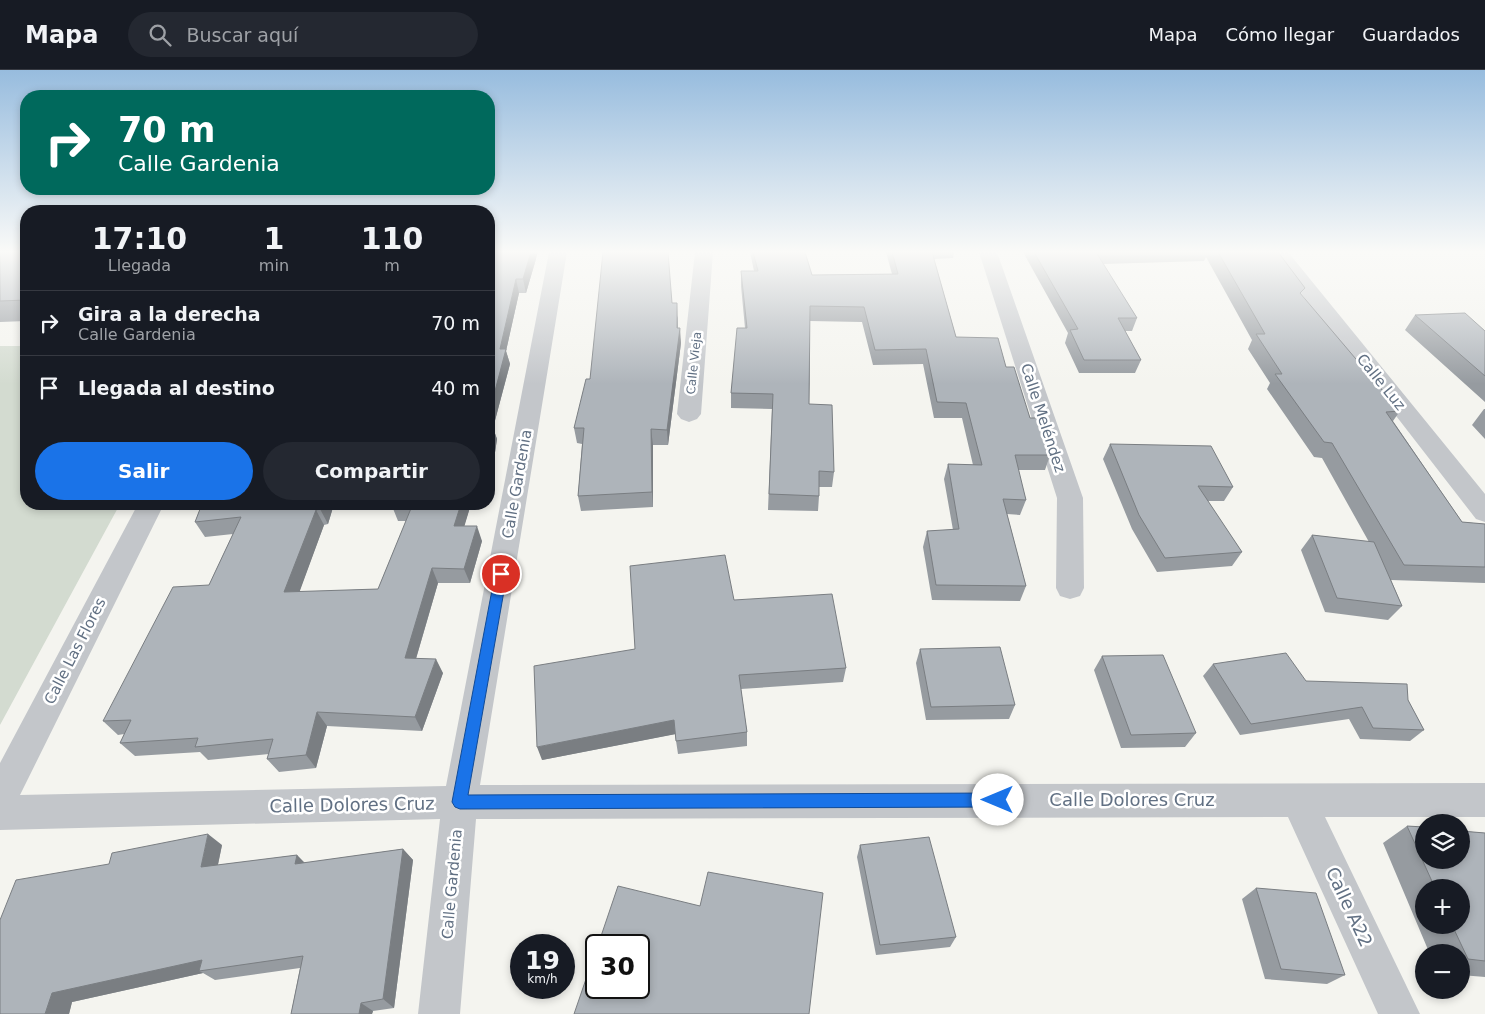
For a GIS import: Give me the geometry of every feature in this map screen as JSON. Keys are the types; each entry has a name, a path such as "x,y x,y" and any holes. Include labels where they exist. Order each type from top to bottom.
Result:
{"street":[{"name":"Calle Gardenia","path":"439,1014 460,802 550,296"},
{"name":"Calle Vieja","path":"689,414 700,296"},
{"name":"Calle Meléndez","path":"1003,296 1070,498 1070,588"},
{"name":"Calle Luz","path":"1313,296 1485,512"},
{"name":"Calle Las Flores","path":"0,798 148,510"},
{"name":"Calle A22","path":"1298,799 1399,1014"},
{"name":"Calle Dolores Cruz","path":"0,813 460,802 1485,800"}],"shaded area":[{"path":"0,346 20,346 20,510 117,510 0,725"}],"building":[{"path":"0,296 20,296 20,300 0,301"},
{"path":"495,296 512,296 500,349 506,349 495,391"},
{"path":"598,296 671,296 672,303 677,303 677,328 680,328 667,430 651,429 652,492 578,496 584,428 574,428 586,379 590,379"},
{"path":"744,296 944,296 956,337 998,338 1006,367 1014,367 1030,418 1038,418 1050,455 1015,455 1026,500 1003,499 1026,586 936,585 927,531 959,529 948,464 982,465 966,403 937,402 926,349 875,350 864,307 810,306 809,404 832,405 834,472 819,471 819,496 769,494 773,394 731,393 737,328 747,328"},
{"path":"1059,296 1123,296 1137,318 1118,318 1141,360 1084,360 1070,330 1078,329"},
{"path":"1243,296 1303,296 1400,411 1386,412 1462,522 1485,524 1485,567 1404,565 1332,443 1324,442 1275,374 1282,374 1256,334 1265,334"},
{"path":"1465,313 1485,331 1485,376 1415,315"},
{"path":"1110,444 1211,446 1233,487 1198,486 1242,552 1165,558 1139,515"},
{"path":"200,510 316,510 284,592 378,589 410,510 459,510 454,526 477,526 464,569 432,568 405,658 436,659 415,717 317,712 306,755 267,759 273,739 195,747 198,738 120,743 131,720 103,721 173,587 209,585 241,517 195,522"},
{"path":"1312,535 1374,542 1402,606 1337,598"},
{"path":"725,555 734,600 832,594 846,668 739,675 747,732 676,741 674,720 537,747 534,666 635,649 630,566"},
{"path":"1000,647 1015,705 931,707 920,649"},
{"path":"1286,653 1306,681 1407,684 1408,700 1424,730 1373,728 1362,707 1251,724 1213,664"},
{"path":"1163,655 1196,733 1131,735 1102,656"},
{"path":"1407,826 1415,826 1415,844"},
{"path":"1470,832 1485,833 1485,961 1470,959 1470,944 1461,944 1456,934 1470,934 1470,879 1431,879 1426,869 1470,869"},
{"path":"208,834 201,867 297,855 295,864 403,849 383,999 361,1003 359,1014 291,1014 303,956 199,971 202,960 52,993 45,1014 0,1014 0,920 16,880 109,864 112,853"},
{"path":"929,837 956,937 880,945 860,845"},
{"path":"708,872 823,893 809,1014 574,1014 585,982 585,999 650,999 650,934 602,934 618,886 700,906"},
{"path":"1256,888 1316,893 1345,975 1281,969"}],"route":[{"path":"501,574 460,802 998,800"}]}
